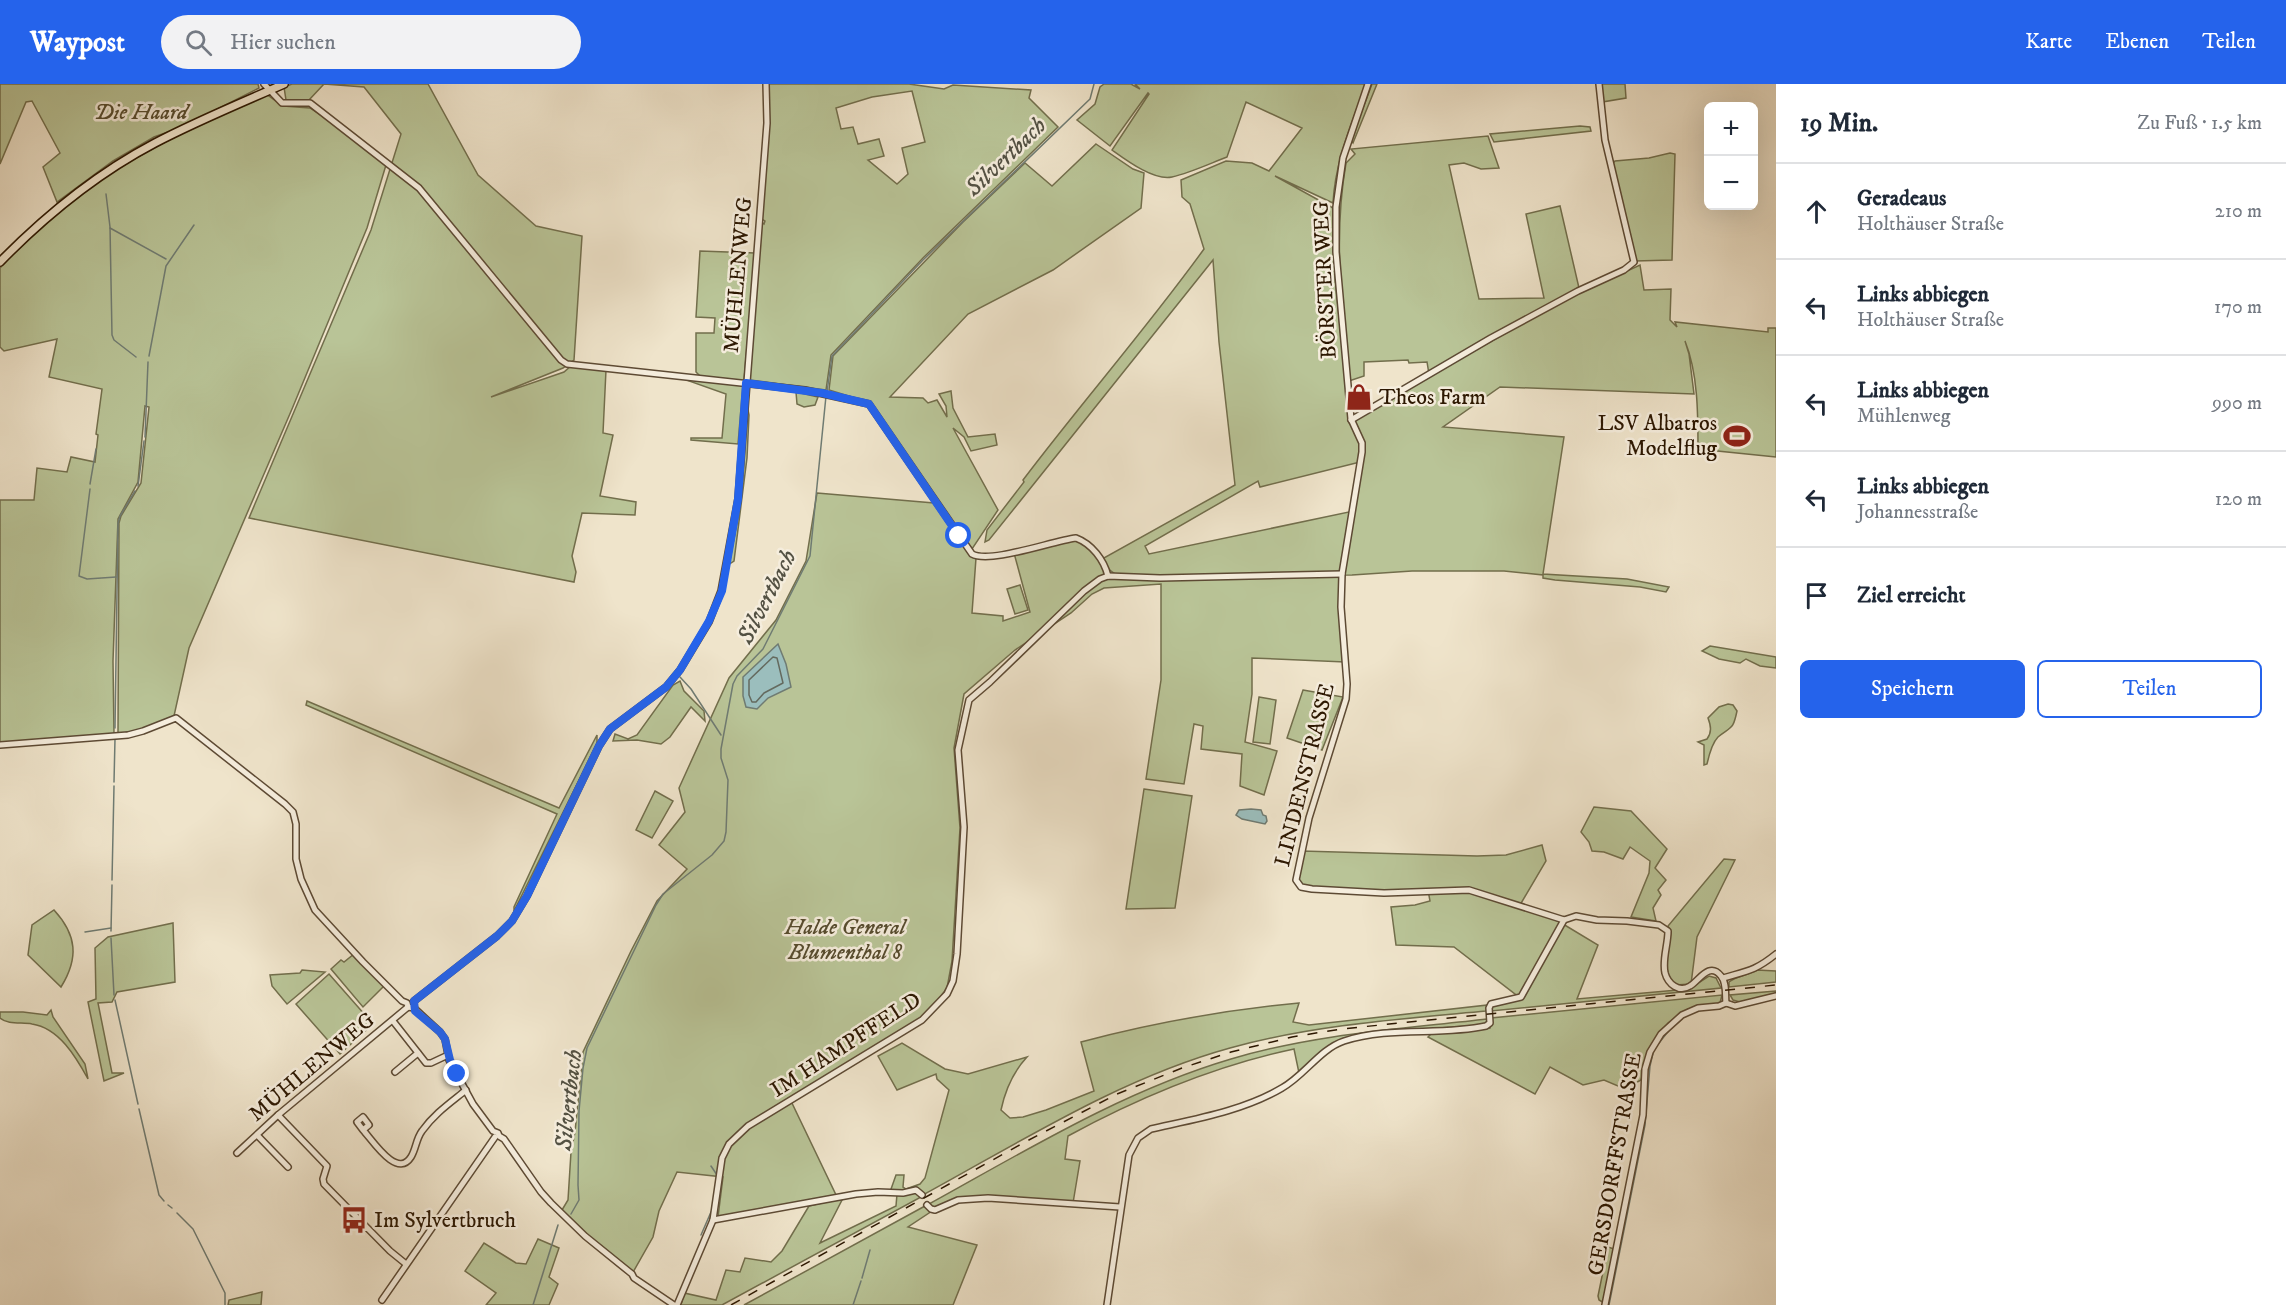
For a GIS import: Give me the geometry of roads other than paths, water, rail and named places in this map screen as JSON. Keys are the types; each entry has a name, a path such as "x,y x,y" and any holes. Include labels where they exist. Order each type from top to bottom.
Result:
{"main road":[{"path":"0,262 51,214 104,174 154,144 284,84"}],"street":[{"path":"264,84 282,103 310,103 418,188 561,360 567,364 822,393 869,404 972,555 983,558 999,556 1076,538 1090,546 1103,564 1108,576 1171,578 1342,574"},
{"name":"MÜHLENWEG","path":"237,1153 278,1115 497,936 512,921 527,896 599,746 610,729 666,687 680,670 709,621 722,591 738,499 767,123 766,84"},
{"name":"BÖRSTER WEG","path":"1350,408 1336,252 1336,207 1342,158 1368,84"},
{"path":"1351,420 1491,338 1578,291 1624,270 1634,262 1605,140 1599,84"},
{"name":"LINDENSTRASSE","path":"1350,408 1351,420 1362,443 1362,452 1342,574 1341,607 1347,684 1346,699 1309,818 1296,874 1298,884 1301,887 1312,889 1384,893 1469,890 1564,920 1576,916 1664,927 1668,931 1665,975 1673,986 1686,988 1703,973 1709,971 1717,972 1723,978"},
{"name":"IM HAMPFFELD","path":"675,1305 713,1220 722,1158 729,1144 748,1126 922,1020 947,994 956,968 964,827 958,750 969,700 1084,591 1108,576"},
{"path":"0,745 128,735 176,718 285,804 293,812 296,824 296,860 301,879 315,910 402,1001 411,1005 440,1032 445,1039 448,1055 466,1090 497,1136 504,1139 541,1192 585,1236 634,1278 675,1305"},
{"path":"1107,1305 1129,1155 1138,1138 1145,1132 1244,1106 1271,1095 1346,1040 1486,1026 1490,1023 1491,1004 1521,997 1564,920"},
{"path":"1776,954 1744,974 1723,978 1726,1003 1736,1006 1776,996"},
{"name":"GERSDORFFSTRASSE","path":"1605,1305 1643,1115 1645,1069 1650,1052 1661,1034 1682,1015 1698,1008 1726,1003"},
{"path":"393,1021 425,1062 429,1063 448,1055"},
{"path":"395,1072 418,1053"},
{"path":"363,1130 392,1161 398,1165 406,1163 412,1156 420,1133 439,1111 466,1090"},
{"path":"278,1115 327,1167 324,1173 324,1184 390,1251 406,1264"},
{"path":"257,1135 288,1167"},
{"path":"382,1299 497,1136"},
{"path":"713,1220 868,1192 903,1193 916,1190 922,1195"},
{"path":"927,1205 935,1210 958,1200 988,1198 1120,1207"}],"water":[{"path":"778,644 786,664 791,687 768,698 757,709 746,707 743,696 743,677"},
{"path":"1239,810 1261,810 1266,816 1265,824 1242,819 1236,815"}],"waterway":[{"name":"Silvertbach","path":"827,392 832,356 923,260 1090,99 1094,84"},
{"path":"106,194 110,227 112,335 114,340 136,357"},
{"path":"149,356 166,266 194,225"},
{"path":"110,228 166,259"},
{"path":"145,437 148,362"},
{"name":"Silvertbach","path":"571,1214 579,1200 579,1111 587,1048 663,894 712,855 724,841 728,780 721,758 721,749 733,684 737,676 763,649 810,556 826,396"},
{"path":"138,486 144,441"},
{"path":"90,484 96,449"},
{"path":"90,489 79,576 87,579 116,577"},
{"path":"115,728 118,523 135,491"},
{"path":"680,677 691,689 721,735"},
{"path":"114,782 115,739"},
{"path":"112,880 114,786"},
{"path":"111,931 112,885"},
{"path":"85,932 111,928"},
{"path":"111,938 114,995"},
{"path":"115,1000 138,1104"},
{"path":"1677,1023 1682,1019"},
{"path":"1659,1043 1670,1029"},
{"path":"1609,1305 1645,1125 1650,1066 1654,1049"},
{"path":"139,1109 159,1195 164,1201"},
{"path":"711,1166 717,1175"},
{"path":"168,1205 172,1208"},
{"path":"701,1235 711,1212"},
{"path":"177,1213 193,1229 225,1293 225,1305"},
{"name":"Silvertbach","path":"533,1305 558,1225"},
{"path":"862,1278 870,1250"},
{"path":"853,1305 861,1281"}],"railway":[{"path":"731,1305 1025,1142 1117,1094 1182,1068 1231,1052 1292,1037 1341,1029 1776,985"}],"place":[{"name":"Theos Farm","path":"1359,397"},
{"name":"LSV Albatros Modelflug","path":"1737,436"},
{"name":"Im Sylvertbruch","path":"354,1220"}],"park label":[{"name":"Die Haard","path":"141,112"},
{"name":"Halde General Blumenthal 8","path":"845,940"}]}
